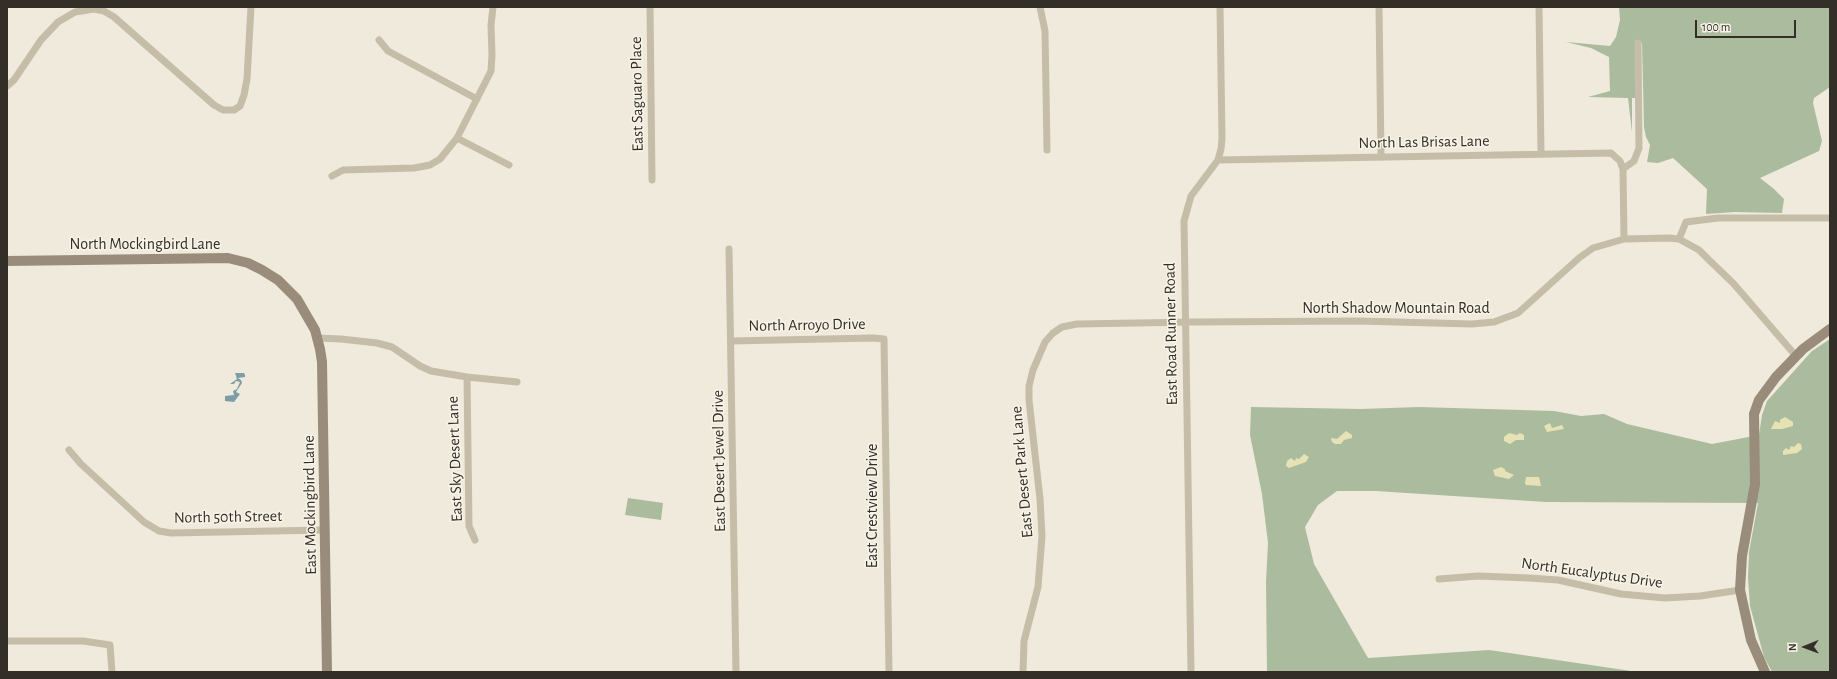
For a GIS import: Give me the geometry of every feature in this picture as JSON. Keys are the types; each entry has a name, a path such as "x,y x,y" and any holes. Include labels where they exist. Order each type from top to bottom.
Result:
{"street":[{"path":"7,86 14,80 41,40 58,22 74,12 94,9 104,11 114,17 214,105 223,110 230,111 240,106 244,95 251,34 252,7"},
{"path":"332,176 343,170 414,168 430,165 440,159 457,138 491,71 491,25 493,7"},
{"name":"East Saguaro Place","path":"650,7 652,180"},
{"path":"1040,7 1045,31 1047,150"},
{"name":"East Road Runner Road","path":"1190,672 1184,221 1185,210 1195,188 1218,160 1222,139 1220,7"},
{"path":"1378,7 1381,157"},
{"path":"1539,7 1541,154"},
{"path":"379,40 388,51 477,99"},
{"path":"1624,240 1623,169 1634,161 1639,148 1638,43"},
{"path":"457,138 509,166"},
{"name":"North Las Brisas Lane","path":"1218,160 1611,153 1620,161 1623,169"},
{"path":"1679,239 1686,222 1718,218 1830,218"},
{"name":"North Shadow Mountain Road","path":"1045,342 1053,333 1070,324 1358,321 1472,324 1494,322 1518,314 1585,254 1601,245 1624,240 1679,239 1699,250 1723,273 1796,356"},
{"name":"East Desert Jewel Drive","path":"729,249 736,672"},
{"name":"North Mockingbird Lane","path":"7,261 228,258 248,263 262,270 287,287 307,313 318,338"},
{"path":"1765,672 1751,640 1740,590 1742,556 1755,484 1753,427 1755,409 1764,392 1796,356 1830,329"},
{"path":"318,338 377,343 392,347 420,366 431,371 467,378 517,382"},
{"name":"East Mockingbird Lane","path":"318,338 322,369 327,672"},
{"name":"North Arroyo Drive","path":"731,341 884,339"},
{"name":"East Crestview Drive","path":"884,339 889,672"},
{"name":"East Desert Park Lane","path":"1023,672 1024,641 1038,587 1042,536 1040,499 1029,400 1033,370 1045,342"},
{"name":"East Sky Desert Lane","path":"467,378 469,526 475,540"},
{"name":"North 50th Street","path":"69,450 81,464 144,522 159,531 171,533 324,530"},
{"name":"North Eucalyptus Drive","path":"1439,579 1478,576 1558,580 1621,594 1665,598 1700,596 1740,590"},
{"path":"7,641 84,641 110,645 112,672"}],"green space":[{"path":"1619,7 1830,7 1830,87 1814,98 1813,103 1822,141 1819,151 1760,178 1784,199 1782,213 1735,212 1706,214 1707,189 1673,158 1658,163 1647,162 1650,145 1646,137 1644,127 1642,43 1635,43 1635,98 1632,98 1632,132 1628,98 1588,97 1610,91 1609,57 1591,48 1566,42 1610,46 1616,37 1620,20"},
{"path":"1830,339 1830,672 1772,672 1764,657 1750,606 1748,578 1749,552 1758,503 1546,502 1376,491 1337,491 1318,505 1305,527 1314,564 1368,658 1489,650 1638,672 1267,672 1266,582 1268,543 1262,494 1250,435 1251,407 1361,409 1419,407 1554,411 1581,416 1604,414 1627,424 1712,444 1759,435 1762,415 1767,401 1812,351"},
{"path":"628,498 663,503 661,520 625,515"}],"sand":[{"path":"1785,417 1793,422 1793,426 1782,429 1771,429 1775,421 1780,423 1780,420"},
{"path":"1550,423 1552,428 1562,425 1564,429 1547,432 1544,426"},
{"path":"1346,431 1352,435 1352,438 1344,440 1341,444 1335,444 1332,442 1331,438 1337,439"},
{"path":"1509,433 1517,435 1520,433 1524,435 1524,440 1516,440 1510,444 1504,441 1504,437"},
{"path":"1798,443 1801,444 1802,449 1797,453 1783,455 1783,451 1786,448 1789,450 1791,446 1794,447"},
{"path":"1304,454 1309,457 1306,462 1289,468 1286,466 1287,461 1291,458 1295,461 1296,458 1299,459"},
{"path":"1501,467 1505,469 1505,471 1514,475 1509,479 1495,476 1493,470"},
{"path":"1526,477 1539,477 1541,486 1526,485"}],"water":[{"path":"235,373 244,373 245,375 245,377 238,378 242,383 236,392 240,394 234,402 225,401 225,396 234,395 233,391 237,389 240,382 236,381 234,384 230,384 237,379"}]}
